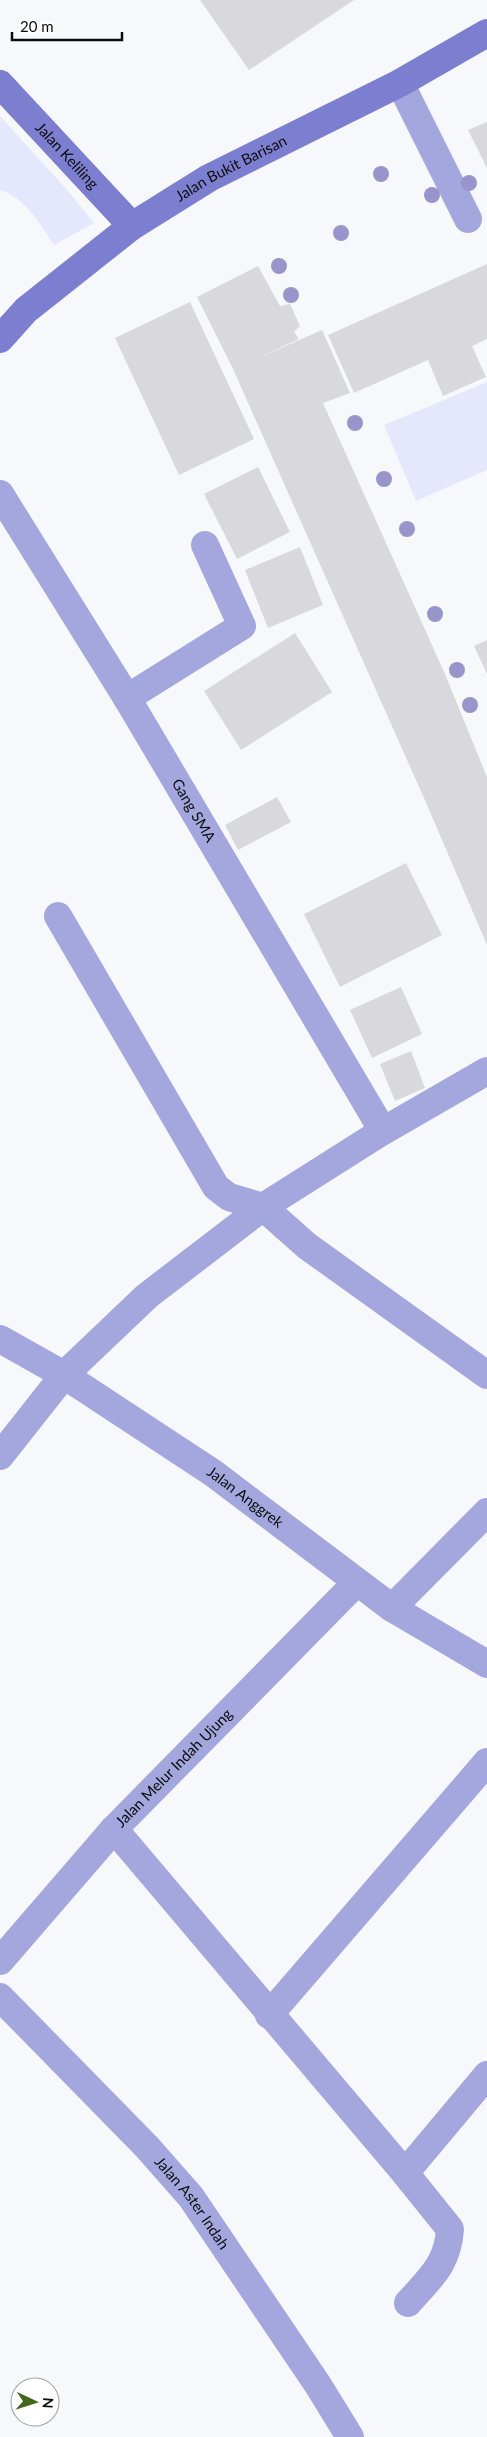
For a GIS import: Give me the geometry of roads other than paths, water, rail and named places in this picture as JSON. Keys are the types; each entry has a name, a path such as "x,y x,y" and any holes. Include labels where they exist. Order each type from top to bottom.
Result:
{"main road":[{"name":"Jalan Bukit Barisan","path":"0,339 26,310 132,226 209,178 400,83 487,33"},
{"name":"Jalan Keliling","path":"0,84 132,226"}],"street":[{"path":"400,83 468,219"},
{"name":"Gang SMA","path":"0,494 127,698 384,1130"},
{"path":"127,698 242,626 205,545"},
{"path":"58,916 216,1187 228,1197 263,1207 308,1246 487,1375"},
{"path":"0,1456 64,1375 147,1296 263,1207 384,1130 487,1071"},
{"name":"Jalan Anggrek","path":"0,1339 64,1375 213,1473 392,1608 487,1664"},
{"path":"392,1608 487,1512"},
{"name":"Jalan Melur Indah Ujung","path":"0,1961 114,1829 357,1582"},
{"path":"270,2015 487,1762"},
{"path":"114,1829 450,2229 449,2246 442,2263 408,2303"},
{"name":"Jalan Aster Indah","path":"0,1997 147,2147 191,2197 318,2385 350,2437"},
{"path":"404,2172 487,2076"}]}
